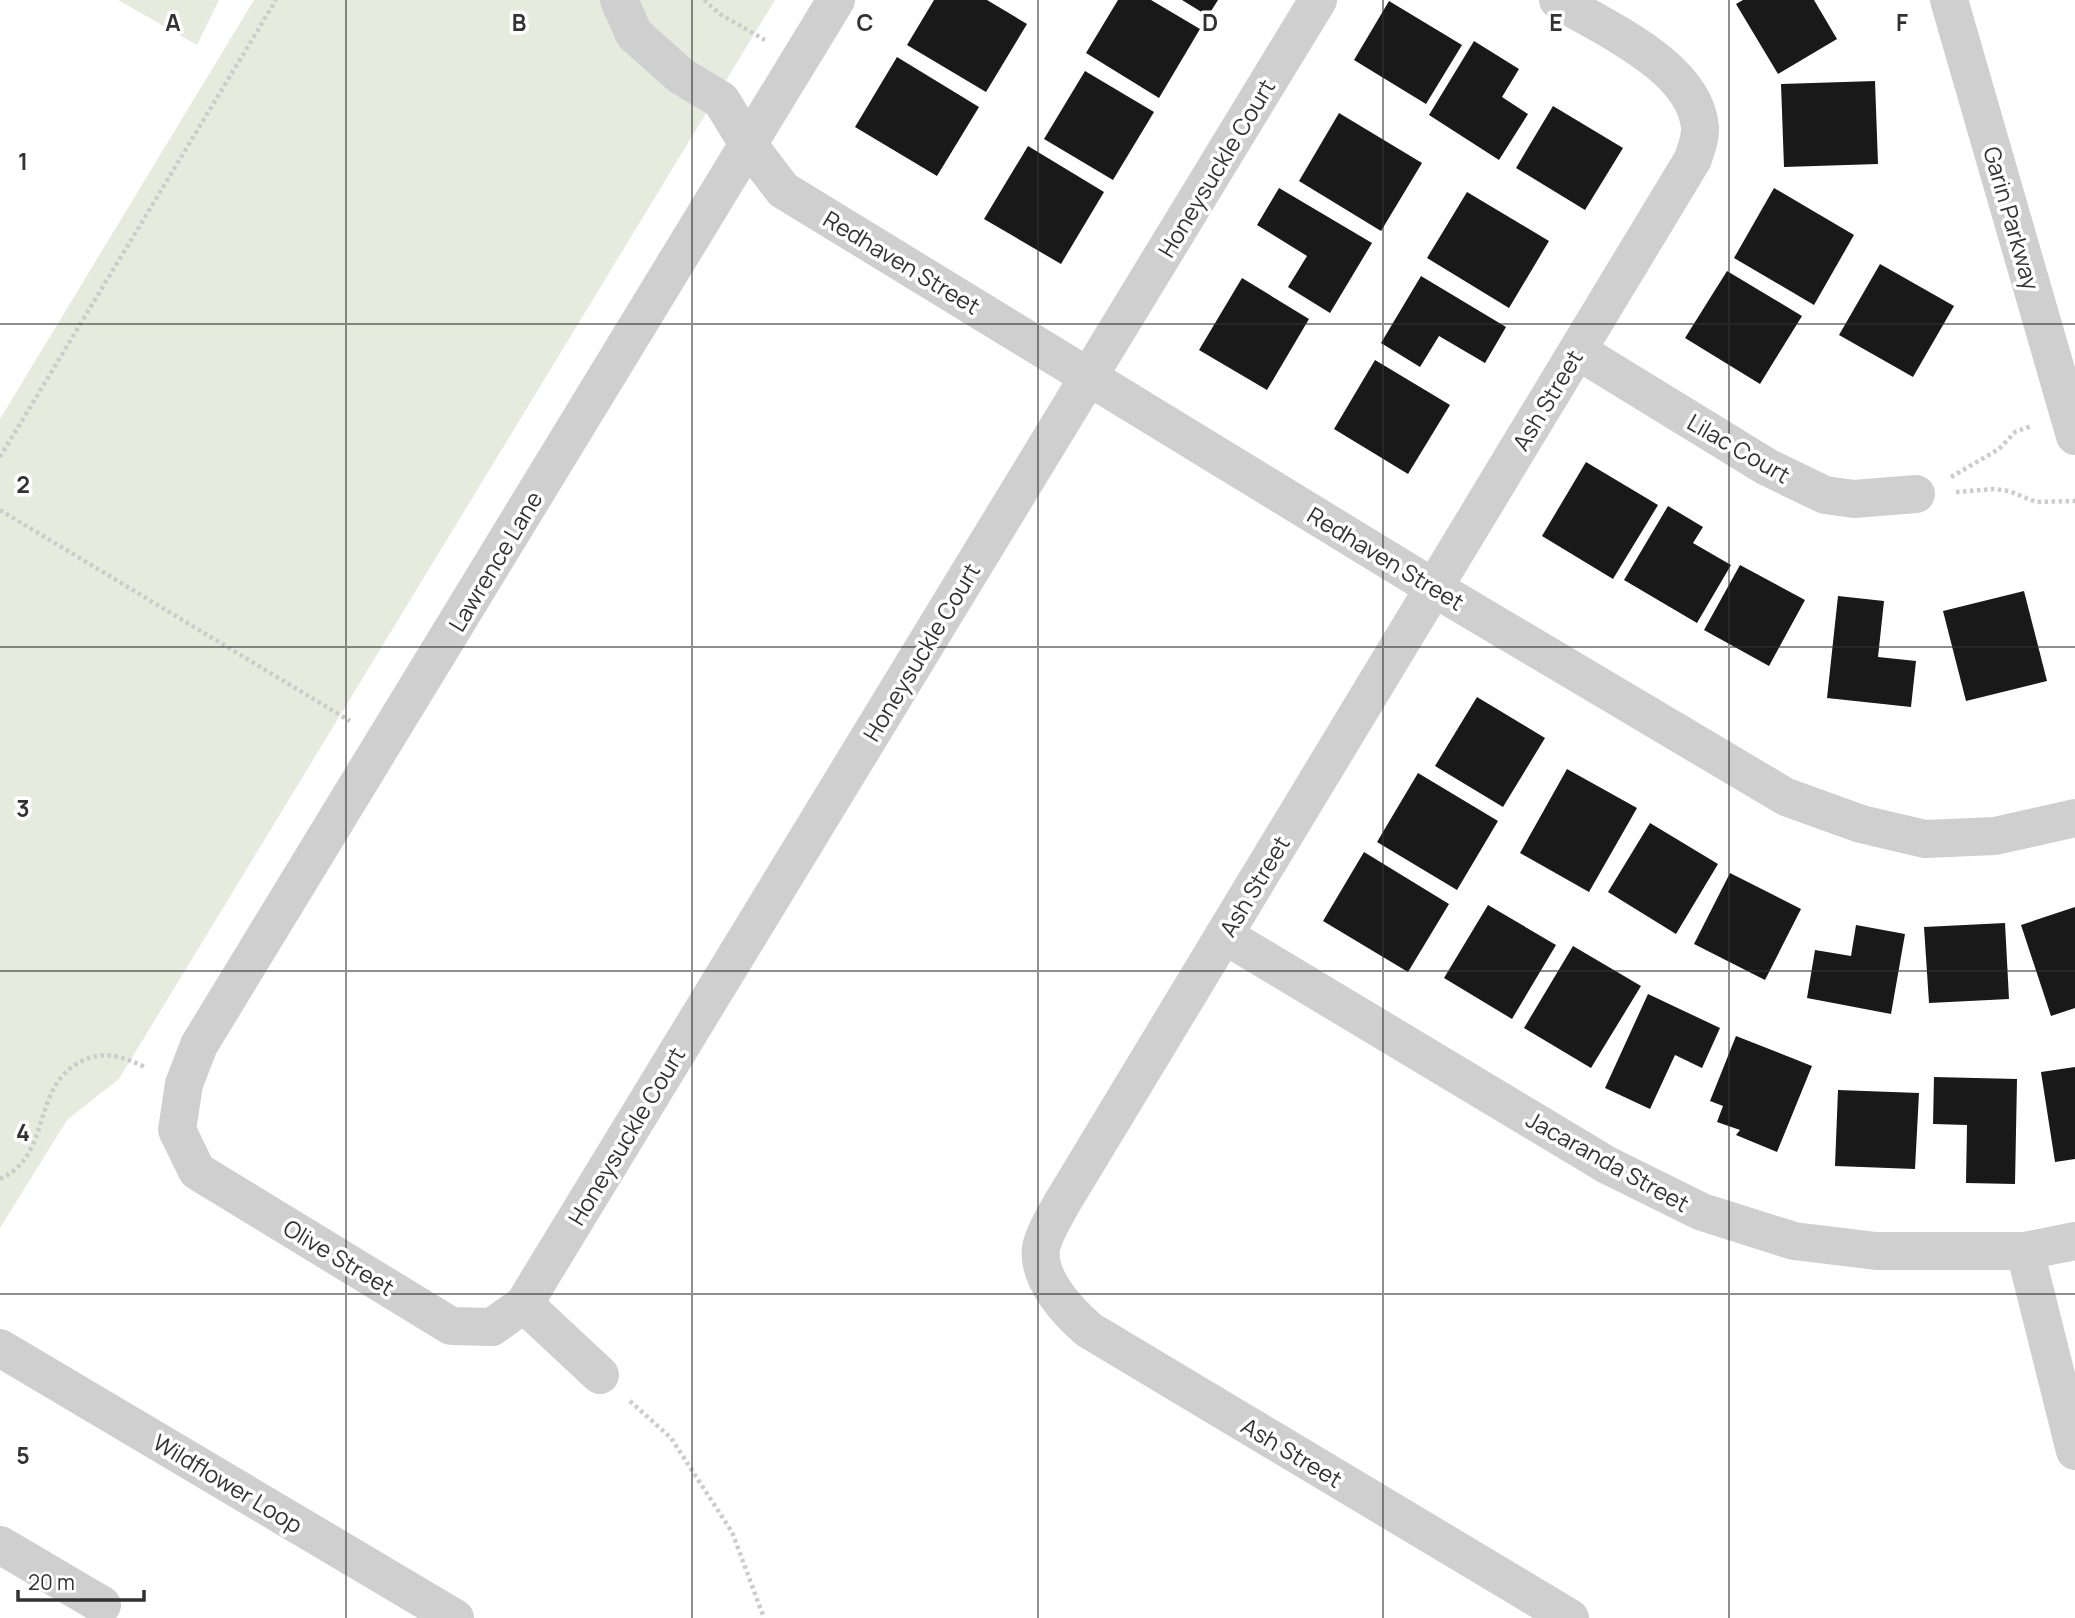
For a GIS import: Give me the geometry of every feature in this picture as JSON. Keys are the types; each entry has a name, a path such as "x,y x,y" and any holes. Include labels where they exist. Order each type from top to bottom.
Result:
{"street":[{"name":"Redhaven Street","path":"620,0 634,34 681,76 721,100 748,144 783,190 1434,588 1786,797 1861,824 1925,839 1995,836 2075,818"},
{"name":"Lawrence Lane","path":"177,1130 184,1084 199,1045 836,0"},
{"name":"Honeysuckle Court","path":"524,1304 1318,0"},
{"name":"Ash Street","path":"1558,0 1669,68 1696,109 1700,130 1693,159 1224,935 1049,1229 1041,1249 1051,1289 1064,1308 1089,1330 1570,1618"},
{"name":"Garin Parkway","path":"1949,0 2072,424"},
{"name":"Lilac Court","path":"1577,351 1767,467 1825,495 1854,499 1918,494"},
{"name":"Jacaranda Street","path":"1224,935 1607,1165 1702,1212 1794,1241 1876,1251 2025,1251 2075,1241"},
{"name":"Olive Street","path":"177,1130 197,1171 451,1326 492,1327 524,1304"},
{"path":"2025,1251 2075,1451"},
{"path":"524,1304 600,1374"},
{"name":"Wildflower Loop","path":"0,1348 455,1618"},
{"path":"0,1545 103,1605"}],"path":[{"path":"0,457 276,0"},
{"path":"704,0 720,14 799,60"},
{"path":"1918,494 1988,456 2015,432 2072,424"},
{"path":"1918,494 1994,489 2009,491 2036,502 2075,501"},
{"path":"0,510 385,743"},
{"path":"0,1179 25,1162 55,1084 67,1070 82,1061 111,1054 184,1084"},
{"path":"600,1374 671,1438 732,1532 764,1618"}],"shaded area":[{"path":"118,0 219,0 197,45"},
{"path":"254,0 775,0 119,1079 67,1120 0,1228 0,419"}],"building":[{"path":"934,0 987,0 1027,24 986,92 907,45"},
{"path":"1118,0 1151,0 1200,29 1159,98 1086,53"},
{"path":"1182,0 1218,0 1208,16"},
{"path":"1743,0 1814,0 1837,39 1778,74 1736,4"},
{"path":"1389,1 1462,45 1426,104 1354,60"},
{"path":"1474,41 1519,69 1502,97 1528,114 1499,160 1429,115"},
{"path":"897,57 979,107 937,176 855,127"},
{"path":"1085,71 1154,112 1113,180 1044,139"},
{"path":"1875,81 1878,164 1784,167 1781,84"},
{"path":"1553,106 1623,148 1585,210 1516,168"},
{"path":"1339,113 1422,163 1381,231 1299,181"},
{"path":"1028,146 1104,192 1061,264 984,219"},
{"path":"1279,188 1372,243 1330,313 1288,287 1307,256 1257,225"},
{"path":"1774,188 1854,235 1814,305 1734,258"},
{"path":"1467,192 1549,241 1509,308 1427,258"},
{"path":"1880,264 1954,306 1913,377 1839,335"},
{"path":"1727,271 1802,316 1760,384 1685,338"},
{"path":"1421,276 1506,327 1485,363 1439,336 1420,367 1381,343"},
{"path":"1242,278 1309,319 1267,390 1199,350"},
{"path":"1375,360 1450,405 1408,474 1334,429"},
{"path":"1586,462 1658,505 1613,579 1542,536"},
{"path":"1668,506 1703,527 1693,543 1731,565 1697,623 1624,580"},
{"path":"1740,565 1805,600 1769,666 1704,630"},
{"path":"2024,591 2047,681 1966,701 1943,611"},
{"path":"1838,596 1884,601 1878,657 1916,661 1911,707 1827,698"},
{"path":"1477,697 1545,738 1503,807 1435,766"},
{"path":"1567,769 1637,808 1589,892 1520,853"},
{"path":"1418,773 1498,821 1457,890 1377,842"},
{"path":"1650,823 1718,864 1676,934 1608,892"},
{"path":"1364,852 1449,904 1408,972 1323,921"},
{"path":"1730,873 1801,909 1765,980 1694,944"},
{"path":"1488,905 1556,945 1512,1019 1444,978"},
{"path":"2075,907 2075,1008 2051,1016 2021,925"},
{"path":"2005,923 2009,999 1929,1003 1924,927"},
{"path":"1856,925 1905,934 1891,1014 1807,998 1815,950 1851,956"},
{"path":"1573,946 1641,986 1591,1068 1524,1028"},
{"path":"1648,994 1720,1028 1702,1068 1675,1055 1650,1109 1605,1088"},
{"path":"1736,1036 1812,1066 1777,1152 1736,1135 1740,1130 1717,1122 1723,1106 1710,1101"},
{"path":"2075,1067 2075,1159 2055,1162 2041,1072"},
{"path":"1934,1077 2017,1079 2015,1184 1966,1183 1967,1125 1933,1124"},
{"path":"1838,1090 1919,1093 1915,1169 1835,1166"}]}
